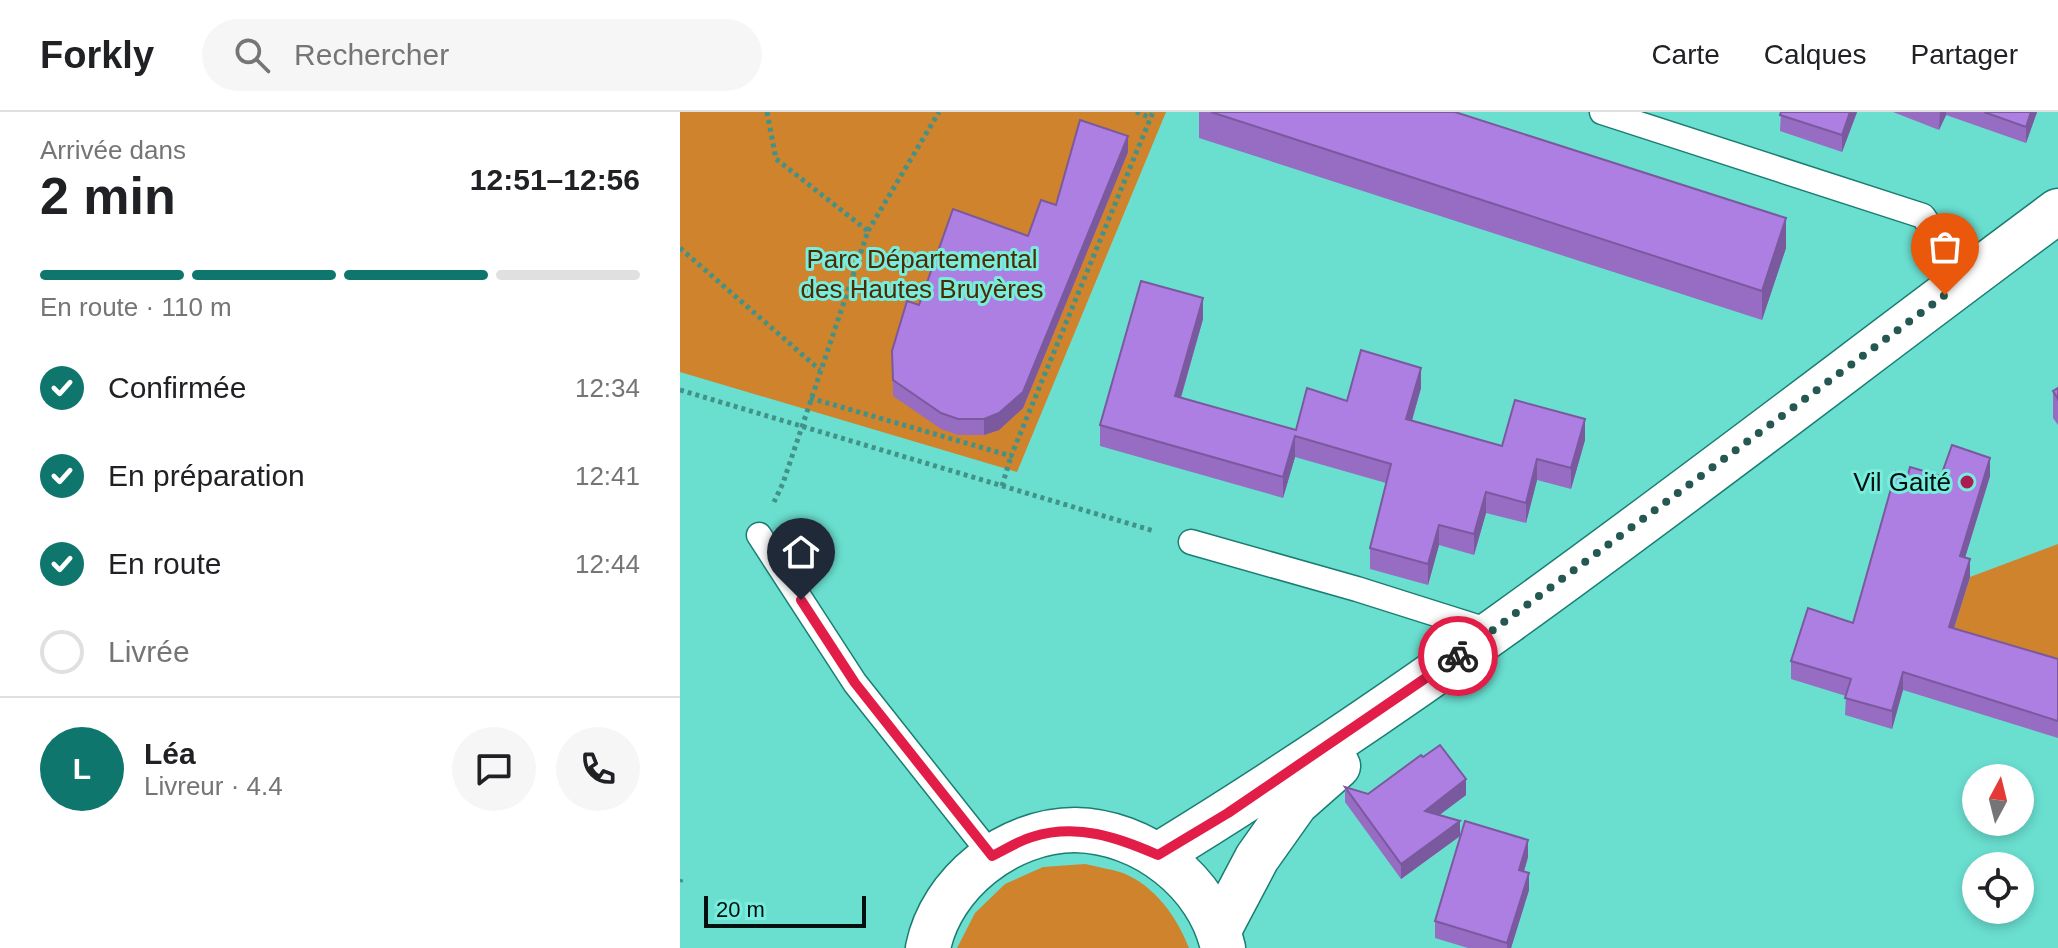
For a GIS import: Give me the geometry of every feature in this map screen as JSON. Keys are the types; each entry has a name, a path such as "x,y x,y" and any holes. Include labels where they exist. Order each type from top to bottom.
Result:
{"main road":[{"path":"1158,855 1228,813 1497,630 2058,211"},
{"path":"1221,939 1257,858 1296,803 1497,630"},
{"path":"928,948 932,929 956,888 992,856 1032,837 1075,830 1118,837 1158,855 1195,888 1221,939"}],"lane":[{"path":"1602,112 1923,216 1966,279"},
{"path":"759,535 855,683 992,856"},
{"path":"1191,542 1497,630"}],"path":[{"path":"767,112 776,159 868,231"},
{"path":"759,535 783,483 868,231 939,112"},
{"path":"1002,486 1011,456 1152,115 1136,112"},
{"path":"680,248 820,370"},
{"path":"680,390 1191,542"},
{"path":"810,398 1011,456"}],"green space":[{"name":"Parc Départemental des Hautes Bruyères","path":"680,112 1166,112 1017,472 680,372"},
{"path":"2058,544 2058,672 1949,644 1970,577"},
{"path":"1085,864 1123,873 1155,894 1178,925 1189,948 957,948 975,913 1005,884 1043,867"}],"building":[{"path":"1211,112 1455,112 1786,218 1762,291"},
{"path":"1781,112 1850,112 1842,135 1780,115"},
{"path":"1984,112 2031,112 2026,127"},
{"path":"1080,120 1128,136 1023,392 999,413 984,419 958,419 941,413 893,380 892,351 907,301 919,305 953,209 1028,236 1041,200 1056,205"},
{"path":"1141,281 1203,298 1175,396 1296,430 1307,388 1347,401 1361,350 1421,368 1406,419 1502,446 1515,400 1585,419 1571,468 1537,459 1526,503 1486,492 1474,534 1439,525 1428,564 1370,548 1391,464 1295,436 1283,477 1100,425"},
{"path":"1952,445 1990,458 1960,556 1970,559 1949,627 2058,659 2058,721 1903,672 1892,711 1845,698 1851,679 1791,661 1808,608 1853,623 1896,471 1908,475 1910,467 1941,476"},
{"path":"1440,745 1466,779 1425,811 1460,821 1401,864 1345,787 1368,794 1421,755 1423,757"},
{"path":"1465,821 1528,840 1519,870 1529,873 1507,943 1435,921"}],"way so far":[{"path":"1458,656 1945,295"}],"place":[{"name":"Vil Gaité","path":"1967,482"}],"route":[{"path":"801,600 855,683 992,856 1032,837 1075,830 1118,837 1158,855 1228,813 1458,656"}]}
